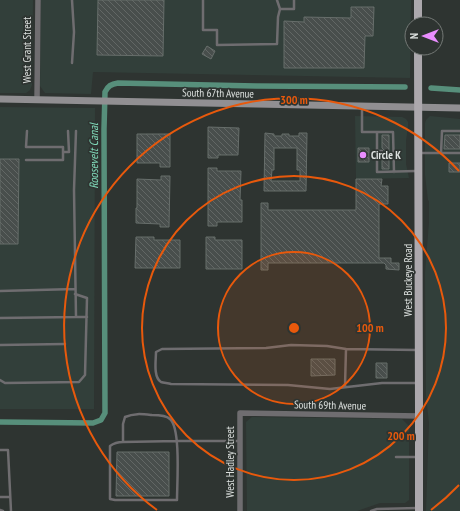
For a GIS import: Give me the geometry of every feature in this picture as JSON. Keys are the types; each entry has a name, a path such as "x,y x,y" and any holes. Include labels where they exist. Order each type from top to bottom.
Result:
{"main road":[{"path":"418,0 418,16"},
{"name":"West Buckeye Road","path":"418,56 419,509"},
{"name":"South 67th Avenue","path":"0,100 460,108"}],"street":[{"name":"West Grant Street","path":"37,100 38,0"},
{"name":"South 69th Avenue","path":"240,414 419,416"},
{"name":"West Hadley Street","path":"240,414 240,511"}],"lane":[{"path":"72,0 74,32 72,63"},
{"path":"203,0 203,30 217,30 218,45 277,44 278,17 280,9 277,0"},
{"path":"280,9 294,9 294,0"},
{"path":"362,106 362,132 393,132 394,172"},
{"path":"26,160 63,160 64,147 26,147 27,131"},
{"path":"63,152 68,152 68,131"},
{"path":"76,131 74,190 76,317"},
{"path":"441,153 442,131 460,131"},
{"path":"377,132 377,172 418,171"},
{"path":"377,151 382,151"},
{"path":"418,153 460,153"},
{"path":"0,291 75,289"},
{"path":"0,380 5,383 79,382 85,375 87,298 75,294"},
{"path":"0,318 86,317"},
{"path":"0,345 65,344"},
{"path":"419,350 346,349 327,346 305,346 162,349 156,352 158,378 162,382 171,384 288,385 330,389 345,386 382,383 419,384"},
{"path":"345,386 346,349"},
{"path":"123,442 123,424 125,417 133,414 164,416 170,418 174,424 177,441 177,500 115,500 110,499 110,446 113,443 177,441 240,442"},
{"path":"0,450 8,450 11,511"},
{"path":"396,457 419,457"},
{"path":"0,497 10,497"},
{"path":"371,511 377,509 419,509"}],"shaded area":[{"path":"0,0 33,0 32,85 30,90 26,93 0,93"},
{"path":"41,0 411,0 411,16 404,16 404,56 410,56 410,78 93,72 91,94 45,93 40,86"},
{"path":"0,107 95,108 94,409 0,409"},
{"path":"355,116 402,117 406,119 408,126 406,141 406,164 409,178 356,179"},
{"path":"430,116 460,119 460,511 426,511 429,423 426,396 425,273 429,201 425,175 425,123"},
{"path":"252,417 402,419 409,426 409,500 405,503 380,503 357,511 247,511 246,422"}],"building":[{"path":"98,0 164,0 163,56 97,55"},
{"path":"351,7 374,7 373,36 365,36 364,68 284,68 284,21 304,22 304,17 351,18"},
{"path":"207,46 215,51 211,59 202,54"},
{"path":"208,127 239,128 238,155 218,155 218,158 208,158"},
{"path":"265,133 274,134 274,136 289,134 289,136 299,136 299,133 307,133 306,191 264,191","holes":["274,148 297,148 297,170 300,170 300,181 271,181 272,170 274,170"]},
{"path":"137,134 170,134 170,167 160,167 160,163 137,163"},
{"name":"Circle K","path":"382,135 389,135 389,169 382,169 382,154 385,151 382,148"},
{"path":"445,135 460,135 460,149 444,149"},
{"name":"Circle K","path":"358,148 369,148 369,162 358,162"},
{"path":"0,159 19,159 18,244 0,244"},
{"path":"449,163 460,163 460,172 449,172"},
{"path":"208,168 217,168 217,171 241,171 240,200 242,200 242,222 217,222 217,226 208,226"},
{"path":"161,176 170,176 169,227 160,227 160,224 136,223 137,179 161,180"},
{"path":"356,179 382,179 381,186 388,186 388,204 379,204 379,258 391,258 391,263 399,263 399,270 386,269 386,265 384,263 268,263 268,270 261,270 261,203 268,203 268,210 356,210"},
{"path":"136,237 154,237 154,240 180,240 180,268 135,268"},
{"path":"206,237 215,237 215,240 242,240 242,269 206,269"},
{"path":"311,359 335,359 335,375 311,376"},
{"path":"376,363 387,363 387,378 376,378"},
{"path":"117,452 169,452 169,496 116,496"}],"waterway":[{"name":"Roosevelt Canal","path":"0,422 93,423 101,420 105,413 104,129 105,92 109,87 118,83 405,87"},
{"name":"Roosevelt Canal","path":"431,88 460,90"}],"place":[{"name":"Circle K","path":"363,155"}]}
